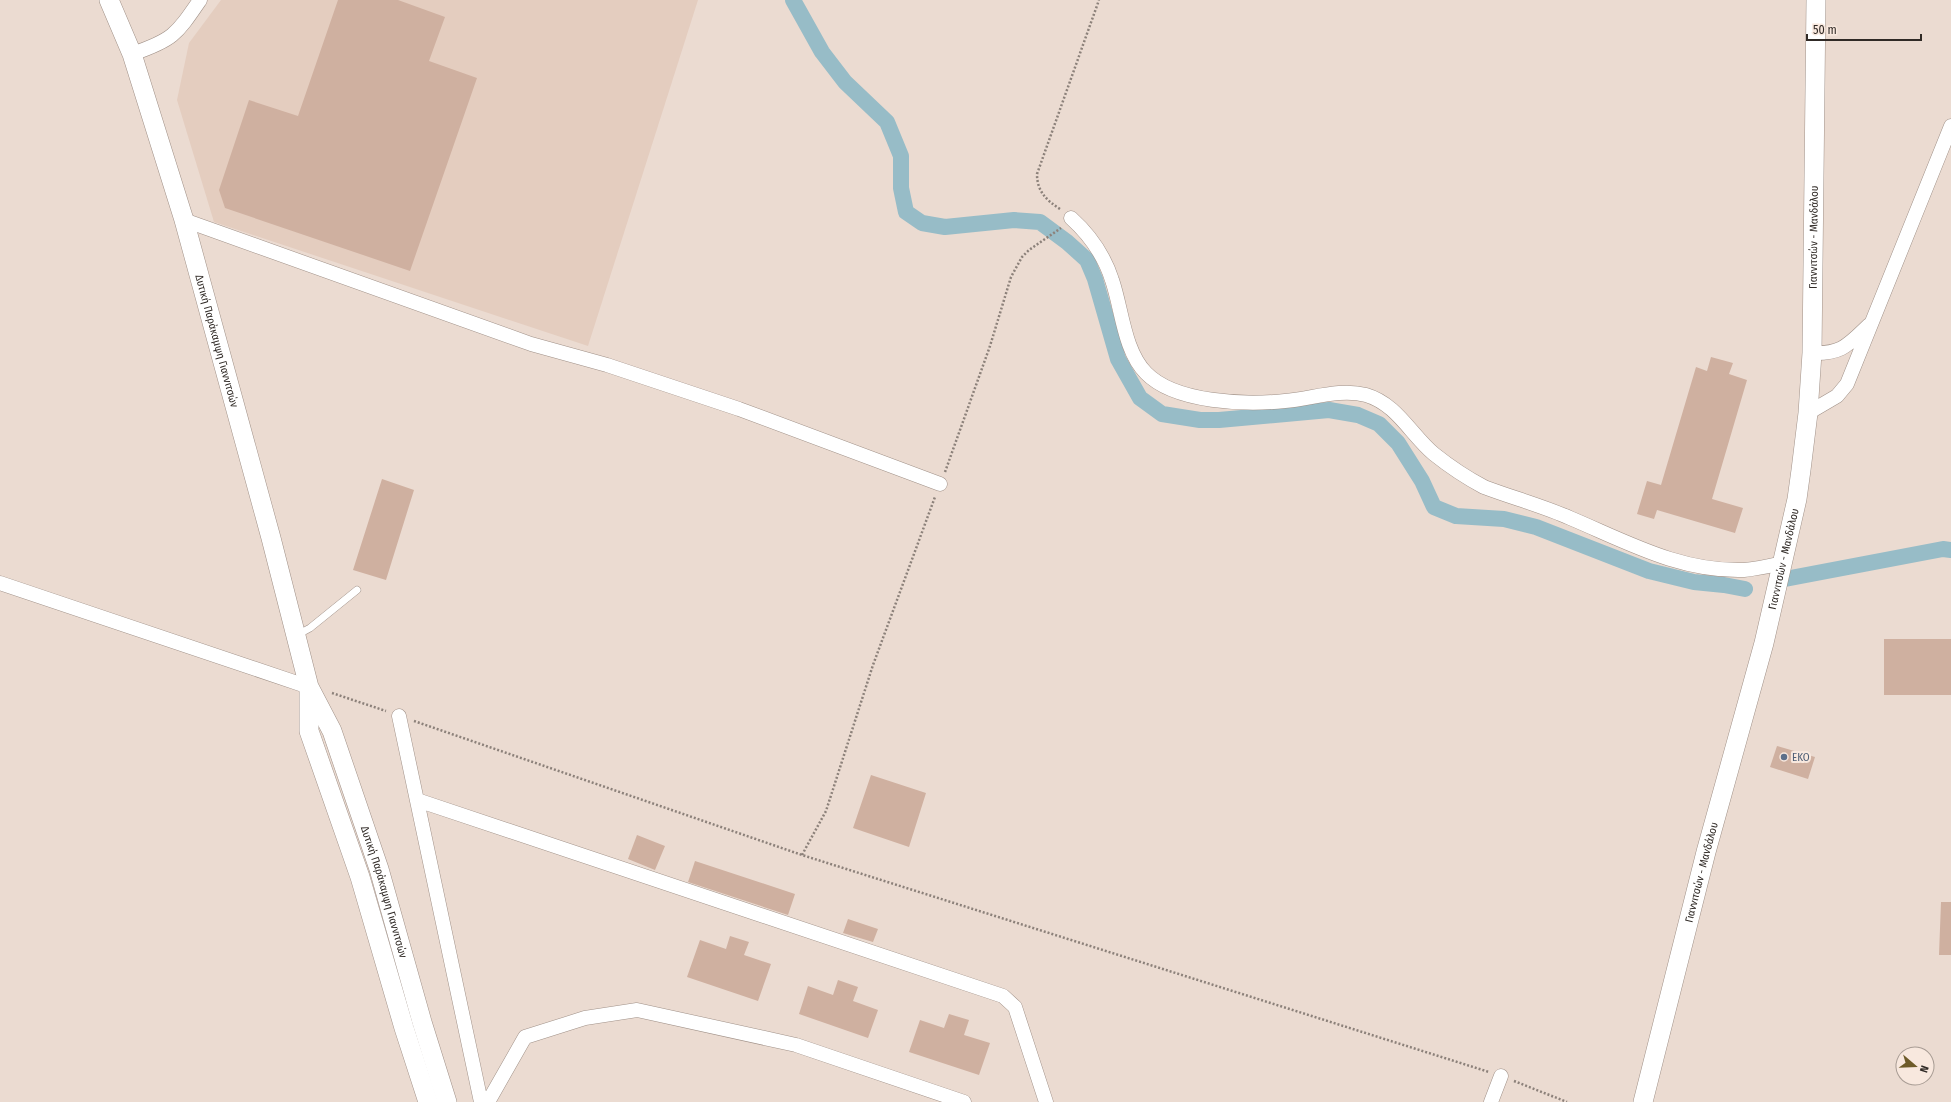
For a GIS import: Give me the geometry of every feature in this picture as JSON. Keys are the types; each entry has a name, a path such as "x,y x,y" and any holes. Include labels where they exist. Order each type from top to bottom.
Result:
{"main road":[{"name":"Δυτική Παράκαμψη Γιαννιτσών","path":"109,0 132,54 184,220 271,538 309,687 332,731 379,870 422,1022 447,1102"},
{"name":"Γιαννιτσών - Μανδάλου","path":"1643,1102 1706,852 1764,643 1797,499 1808,414 1812,353 1816,0"},
{"name":"Δυτική Παράκαμψη Γιαννιτσών","path":"309,687 309,731 360,877 404,1028 428,1102"}],"street":[{"path":"132,54 159,44 170,38 180,29 200,0"},
{"path":"1808,414 1837,396 1847,384 1870,323 1951,126"},
{"path":"1071,218 1089,235 1098,248 1105,263 1114,284 1125,333 1139,365 1154,380 1167,387 1197,397 1242,401 1285,401 1338,394 1366,395 1395,412 1434,454 1473,482 1484,487 1568,517 1646,552 1677,562 1708,568 1734,570 1783,563"},
{"path":"184,220 531,344 607,365 739,408 940,484"},
{"path":"1812,353 1829,353 1848,345 1870,323"},
{"path":"0,583 309,687"},
{"path":"399,716 481,1102"},
{"path":"417,800 1003,996 1015,1007 1046,1102"},
{"path":"488,1102 525,1036 585,1018 637,1010 796,1045 964,1102"},
{"path":"1492,1102 1501,1076"}],"lane":[{"path":"295,636 310,628 357,590"}],"path":[{"path":"802,855 826,811 869,678 988,354 1011,277 1022,257 1029,250 1055,233 1071,218 1047,200 1041,193 1037,183 1037,174 1099,0"},
{"path":"309,687 399,716 802,855 1501,1076 1568,1102"}],"shaded area":[{"path":"221,0 698,0 588,346 214,222 177,100 189,43"}],"building":[{"path":"338,0 398,0 445,17 429,61 477,78 410,271 225,208 219,190 249,100 298,116"},
{"path":"1711,357 1733,363 1729,374 1747,380 1712,499 1743,508 1735,533 1657,510 1654,519 1637,514 1647,481 1661,485 1696,367 1707,371"},
{"path":"382,479 414,490 386,580 353,570"},
{"path":"1884,639 1951,639 1951,695 1884,695"},
{"path":"1777,746 1815,757 1808,779 1770,767"},
{"path":"871,775 926,793 909,847 853,828"},
{"path":"637,835 665,846 655,870 628,859"},
{"path":"695,861 795,894 788,915 688,882"},
{"path":"1941,902 1951,902 1951,955 1939,955"},
{"path":"848,919 878,929 873,942 843,933"},
{"path":"730,936 749,942 744,955 771,964 758,1001 687,977 700,940 726,949"},
{"path":"838,980 858,987 853,1001 878,1010 868,1038 799,1014 808,986 833,995"},
{"path":"949,1014 969,1020 964,1035 990,1043 979,1075 909,1052 920,1020 944,1028"}],"waterway":[{"path":"793,0 822,52 845,82 887,122 901,156 901,188 906,212 922,223 945,227 1014,220 1040,222 1067,242 1087,260 1095,279 1118,359 1140,398 1162,414 1200,420 1219,420 1329,410 1358,415 1379,424 1398,443 1422,481 1434,507 1456,516 1504,519 1536,527 1649,571 1694,582 1745,589"},
{"path":"1785,579 1943,549 1951,550"}],"place":[{"name":"EKO","path":"1784,757"}]}
